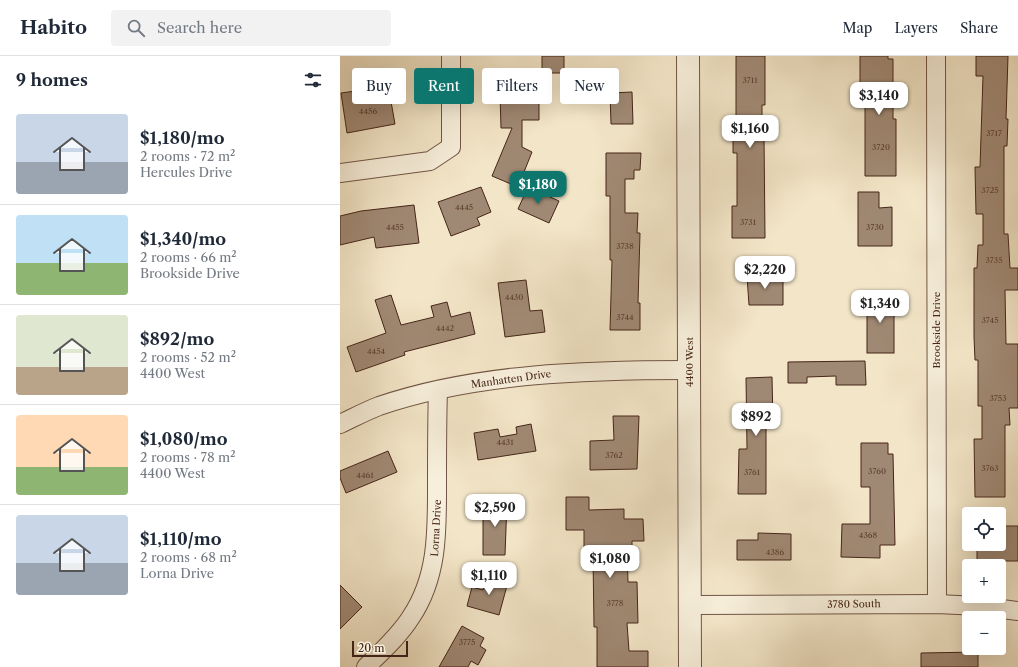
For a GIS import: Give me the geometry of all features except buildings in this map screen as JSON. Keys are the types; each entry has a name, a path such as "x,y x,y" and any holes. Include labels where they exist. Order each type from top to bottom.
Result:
{"street":[{"path":"340,173 430,162 451,148 450,56"},
{"name":"4400 West","path":"688,56 690,667"},
{"name":"Brookside Drive","path":"936,56 937,604"},
{"name":"Manhatten Drive","path":"340,424 379,406 438,391 493,381 559,373 689,370"},
{"name":"Lorna Drive","path":"366,667 397,636 412,616 428,583 433,564 437,532 438,391"},
{"name":"3780 South","path":"690,606 937,604 979,606 1018,611"}]}
